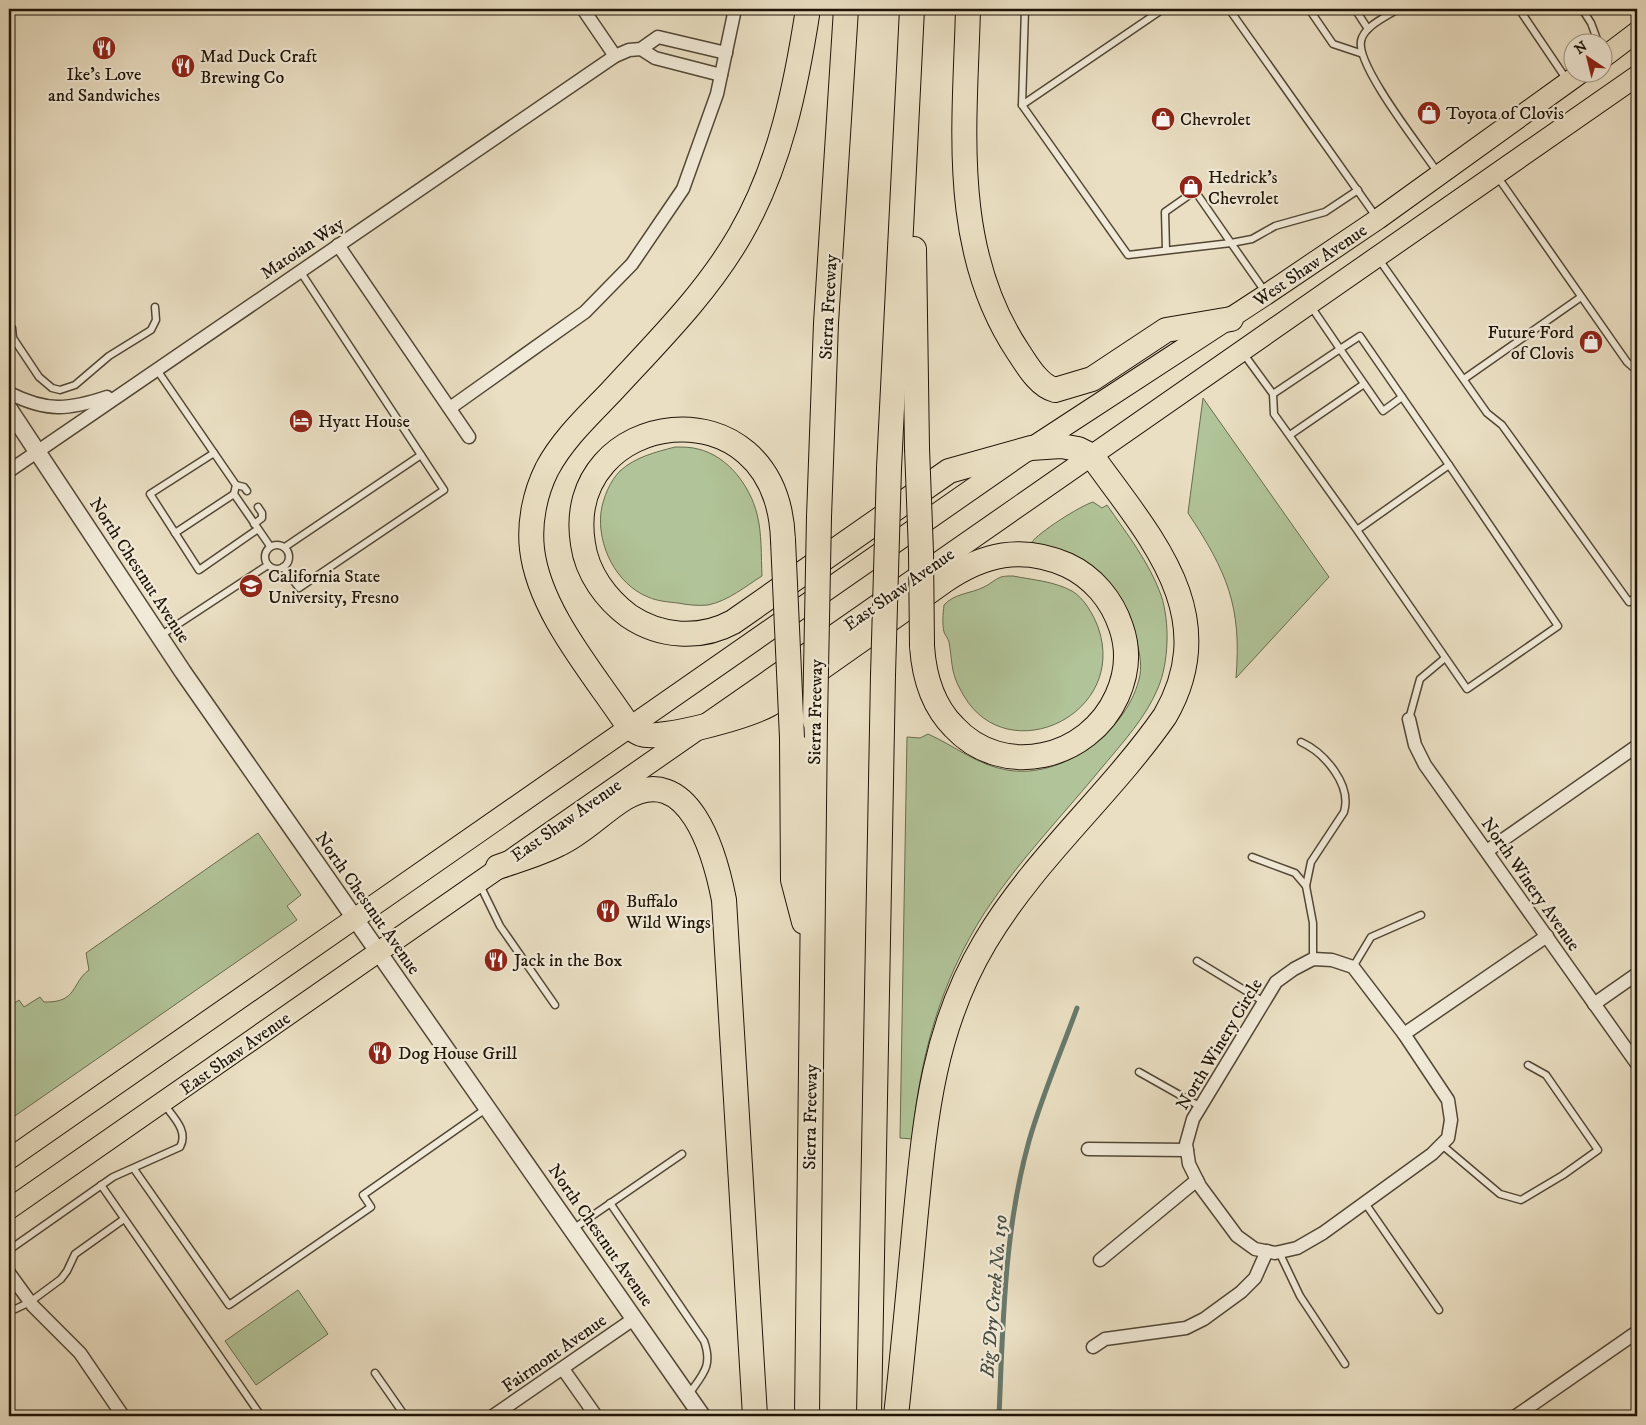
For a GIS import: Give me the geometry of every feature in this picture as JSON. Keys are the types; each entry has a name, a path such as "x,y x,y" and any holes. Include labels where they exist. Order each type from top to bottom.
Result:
{"highway":[{"path":"808,9 799,66 779,146 762,192 741,234 717,273 688,309 566,441 547,470 534,506 532,548 537,576 547,601 629,726 641,734 659,736 697,728 766,706 950,578 989,557 1021,554 1052,560 1069,566 1091,581 1106,597 1118,618 1125,640 1125,669 1120,690 1109,710 1085,737 1068,748 1044,756 1010,756 999,754 976,744 950,723 929,686 925,675 922,646 922,552 917,448 911,13"},
{"name":"Sierra Freeway","path":"807,1416 814,721 819,517 826,323 846,9"},
{"path":"968,9 964,174 970,230 979,268 1003,325 1024,361 1040,380 1049,389 1055,390 1092,379 1166,330 1231,319"},
{"path":"869,1416 883,675 889,468 911,13"},
{"path":"812,951 793,880 792,738 783,540 779,503 762,469 739,446 720,436 689,428 668,429 650,434 617,452 594,480 582,514 582,538 585,556 598,583 614,603 647,626 676,634 700,634 733,622 949,471 1031,448 1061,446 1078,449 1092,456 1156,547 1174,578 1184,617 1186,658 1182,678 1174,700 1158,726 998,920 972,966 951,1014 932,1081 923,1144 896,1416"},
{"path":"498,867 560,844 626,798 645,789 661,788 674,794 682,802 709,843 724,900 755,1416"}],"main road":[{"path":"1614,49 1637,32"},
{"name":"West Shaw Avenue","path":"1125,433 1637,76"},
{"name":"West Shaw Avenue","path":"1031,448 1231,319 1378,219 1570,82"},
{"name":"East Shaw Avenue","path":"9,1209 164,1103 697,728 1125,433"},
{"path":"9,1159 353,917 1031,448"}],"street":[{"path":"583,9 615,56"},
{"path":"450,408 585,312 632,264 683,189 717,94 735,9"},
{"name":"Matoian Way","path":"9,471 615,56 630,50 641,49 658,38 726,53"},
{"path":"641,49 655,58 721,75"},
{"path":"338,245 469,437"},
{"path":"9,393 47,408 63,409 80,406 119,394"},
{"name":"North Chestnut Avenue","path":"9,409 159,636 702,1416"},
{"name":"North Winery Avenue","path":"1409,719 1413,739 1421,758 1637,1064"},
{"path":"1487,851 1637,746"},
{"path":"1404,1034 1547,936"},
{"path":"1093,1347 1105,1338 1186,1328 1204,1319 1242,1292 1255,1278 1273,1252 1297,1248 1323,1233 1432,1154 1448,1138 1451,1120 1448,1100 1404,1034 1352,967 1332,960 1313,960"},
{"name":"North Winery Circle","path":"1273,1252 1255,1249 1237,1236 1197,1180 1189,1164 1186,1144 1193,1119 1276,982 1294,969 1313,960"},
{"path":"1594,1004 1637,974"},
{"path":"1088,1149 1187,1150"},
{"path":"1100,1260 1197,1180"},
{"path":"9,1273 30,1302 80,1353 124,1416"},
{"name":"Fairmont Avenue","path":"493,1416 635,1318"},
{"path":"1516,1416 1637,1332"},
{"path":"563,1369 596,1416"}],"lane":[{"path":"1025,9 1022,105 1128,255 1252,239 1275,226 1326,212 1358,190"},
{"path":"1022,105 1163,9"},
{"path":"1229,9 1378,219"},
{"path":"1309,9 1333,44 1360,53"},
{"path":"1355,9 1368,29"},
{"path":"1398,9 1368,29 1361,40 1360,53 1377,84 1439,174"},
{"path":"1519,9 1564,63"},
{"path":"1582,9 1594,32"},
{"path":"1496,174 1581,297 1628,362 1637,371"},
{"path":"1166,250 1165,212 1195,190 1267,294"},
{"path":"1377,258 1487,413 1502,425 1629,602 1637,596"},
{"path":"283,567 299,588 444,490 300,271"},
{"path":"1464,379 1581,297"},
{"path":"1310,304 1383,411 1402,397"},
{"path":"12,328 12,338 39,377 52,388 60,390 76,385 109,356 151,330 156,320 155,307"},
{"path":"1242,352 1273,394 1274,414 1467,689 1558,626 1360,336 1273,394"},
{"path":"156,369 236,485 244,487 247,492"},
{"path":"1290,435 1364,384"},
{"path":"214,453 150,494 199,570 256,526 262,518 262,513 258,507"},
{"path":"285,547 420,455"},
{"path":"1357,530 1449,465"},
{"path":"175,533 234,494 236,485"},
{"path":"234,494 270,546"},
{"path":"278,544 285,547 290,557 283,567 275,569 268,565 265,553 270,546 278,544"},
{"path":"159,636 268,565"},
{"path":"1409,719 1420,679 1445,658"},
{"path":"1301,742 1316,750 1322,756 1342,786 1346,803 1344,812 1311,862 1306,886 1313,923 1313,960"},
{"path":"1252,857 1295,873 1306,886"},
{"path":"478,882 500,926 555,1005"},
{"path":"1352,967 1371,937 1421,915"},
{"path":"1197,961 1264,1002"},
{"path":"1442,1145 1500,1194 1521,1200 1563,1175 1598,1150 1546,1075 1528,1065"},
{"path":"1139,1072 1201,1107"},
{"path":"9,1250 113,1177 175,1151 184,1141 183,1130 164,1103"},
{"path":"134,1169 230,1305 371,1207 363,1195 487,1108"},
{"path":"572,1229 682,1154"},
{"path":"100,1185 262,1416"},
{"path":"610,1203 704,1341 709,1358 707,1367 688,1394"},
{"path":"1365,1203 1439,1310"},
{"path":"9,1312 30,1302 65,1275 75,1254 124,1220"},
{"path":"1273,1252 1345,1364"},
{"path":"375,1373 405,1416"}],"green space":[{"path":"1203,398 1329,577 1236,678 1237,630 1229,591 1213,554 1188,513"},
{"path":"675,447 698,449 719,458 728,465 749,493 759,521 762,576 730,597 708,605 689,605 659,600 637,591 618,573 611,562 602,537 602,507 605,496 616,475 626,466 639,459"},
{"path":"1093,502 1102,508 1107,505 1144,560 1161,595 1167,629 1166,654 1162,678 1153,699 1134,728 1012,874 969,938 944,993 935,1021 920,1079 912,1139 900,1138 907,737 920,738 928,734 966,755 996,768 1028,771 1050,767 1071,759 1090,747 1108,732 1122,714 1133,695 1140,675 1140,656 1131,618 1123,601 1100,573 1069,553 1031,543 1060,520"},
{"path":"1013,576 1050,583 1076,594 1088,607 1096,622 1103,658 1096,685 1081,707 1059,722 1034,730 1008,729 984,718 964,696 956,681 949,642 943,629 944,605 948,601 984,587 1001,577"},
{"path":"258,833 301,895 287,906 297,920 9,1120 9,1007 19,1000 24,1007 40,997 44,1002 63,999 68,996 83,975 89,970 86,953"},
{"path":"298,1290 328,1334 256,1385 225,1341"}],"waterway":[{"name":"Big Dry Creek No. 150","path":"999,1416 1006,1277 1014,1209 1029,1141 1077,1008"}],"place":[{"name":"Ike's Love and Sandwiches","path":"104,48"},
{"name":"Mad Duck Craft Brewing Co","path":"183,66"},
{"name":"Toyota of Clovis","path":"1429,113"},
{"name":"Chevrolet","path":"1163,119"},
{"name":"Hedrick's Chevrolet","path":"1191,187"},
{"name":"Future Ford of Clovis","path":"1591,342"},
{"name":"Hyatt House","path":"301,421"},
{"name":"California State University, Fresno","path":"251,586"},
{"name":"Buffalo Wild Wings","path":"608,911"},
{"name":"Jack in the Box","path":"496,960"},
{"name":"Dog House Grill","path":"380,1053"}]}
